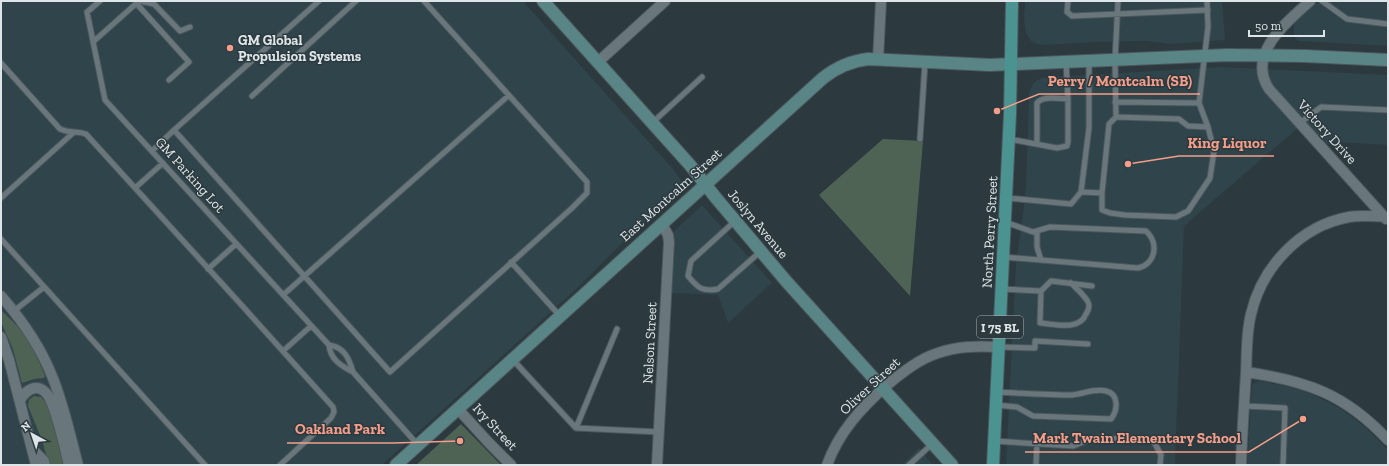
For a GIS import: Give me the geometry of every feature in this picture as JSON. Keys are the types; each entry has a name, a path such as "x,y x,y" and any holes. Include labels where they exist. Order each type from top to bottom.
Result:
{"main road":[{"name":"North Perry Street","path":"993,465 1009,139 1012,1"},
{"name":"Joslyn Avenue","path":"547,2 598,62 690,165 786,281 952,465"},
{"name":"East Montcalm Street","path":"396,465 829,73 850,62 858,60 878,60 986,65 1204,55 1305,56 1388,60"}],"street":[{"path":"598,62 665,1"},
{"path":"878,60 881,1"},
{"path":"1264,55 1282,27 1310,1"},
{"name":"Victory Drive","path":"1264,55 1263,71 1266,84 1387,218"},
{"path":"1241,465 1248,328 1253,305 1265,278 1281,256 1315,229 1348,217 1360,216 1387,218"},
{"name":"Nelson Street","path":"658,465 669,242 668,235 662,224"},
{"path":"1,296 14,311 36,343 52,376 64,411 78,465"},
{"path":"1,302 14,311"},
{"path":"1,337 20,400 36,465"},
{"name":"Oliver Street","path":"827,465 838,441 849,424 883,389 912,366 937,353 963,347 999,347"},
{"path":"1246,372 1274,376 1297,382 1329,394 1361,415 1388,440"},
{"path":"20,400 24,393 33,388 43,390 47,394 53,405 69,465"},
{"name":"Ivy Street","path":"458,409 511,465"},
{"path":"31,448 44,461 45,465"}],"lane":[{"name":"GM Parking Lot","path":"100,1 87,12 105,100 311,326 329,345 337,346 345,354 349,359 353,372"},
{"path":"152,151 319,1"},
{"path":"252,96 356,1"},
{"path":"174,130 390,372 587,193 586,182 424,1"},
{"path":"1068,1 1067,12 1072,16 1208,10"},
{"path":"1118,1 1115,60 1116,116 1109,124 1102,193 1102,210 1110,213 1176,217 1188,211 1210,178 1214,151 1208,127 1199,104 1208,27 1207,1"},
{"path":"1322,1 1347,19 1388,24"},
{"path":"93,42 138,2 154,4 180,31 190,28"},
{"path":"138,2 189,62 169,80"},
{"path":"1006,198 1071,204 1081,192 1089,128 1089,61"},
{"path":"920,139 925,62"},
{"path":"1009,139 1057,148 1067,146 1068,99 1066,62"},
{"path":"1,64 60,129 68,133 79,131 86,134 332,407 334,412 331,418 280,465"},
{"path":"652,123 702,77"},
{"path":"283,295 508,96"},
{"path":"1037,144 1037,103 1039,100 1068,99"},
{"path":"1116,102 1199,104"},
{"path":"1300,123 1321,107 1388,110"},
{"path":"1116,116 1179,118 1188,126 1208,127"},
{"path":"1,198 74,132"},
{"path":"135,188 163,163"},
{"path":"1081,192 1102,193"},
{"path":"736,221 691,261 688,276 698,287 708,291 718,289 761,251"},
{"path":"1004,257 1138,268 1150,262 1153,256 1153,241 1150,235 1140,230 1050,227 1037,232 1028,231 1005,222"},
{"path":"1037,232 1037,247 1040,260"},
{"path":"1,239 204,465"},
{"path":"208,269 236,244"},
{"path":"511,262 560,316"},
{"path":"1071,283 1088,302 1089,307 1085,317 1074,325 1040,323 1041,291 1051,281 1071,283 1092,286"},
{"path":"14,311 44,287"},
{"path":"1002,289 1041,291"},
{"path":"283,352 311,326"},
{"path":"576,428 617,329"},
{"path":"999,347 1034,348 1035,341 1088,344"},
{"name":"GM Parking Lot","path":"329,345 329,353 341,366 353,372 418,445"},
{"path":"512,360 576,428 659,432"},
{"path":"996,405 1017,407 1033,416 1111,419 1116,408 1116,401 1112,394 1107,391 1098,390 1073,395 997,392"},
{"path":"1244,406 1285,408 1284,465"},
{"path":"994,441 1073,446 1094,438 1153,440 1161,455 1160,465"},
{"path":"1036,465 1037,443"},
{"path":"909,465 933,444"}],"shaded area":[{"path":"1,1 523,1 673,169 681,180 681,185 678,192 624,241 572,293 382,465 1,465"},
{"path":"1025,1 1222,1 1225,40 1171,44 1146,41 1037,44 1031,41 1026,33 1024,19"},
{"path":"1319,1 1388,1 1388,46 1298,41 1294,36 1294,22"},
{"path":"1222,67 1388,75 1388,145 1336,142 1327,144 1305,122 1184,226 1175,465 1006,465 1016,263 1026,184 1029,93 1033,84 1042,78 1051,77"},
{"path":"702,205 772,283 728,323 718,295 671,293 673,232"},
{"path":"1258,381 1298,389 1316,396 1341,409 1364,426 1388,450 1388,465 1247,465 1252,387 1253,384"},
{"path":"919,448 933,465 902,465"}],"green space":[{"path":"883,139 923,141 910,296 819,195"},
{"path":"1,310 26,337 40,363 45,376 44,378 34,379 22,383 13,349 1,322"},
{"path":"34,396 41,397 49,406 66,465 49,465 42,440 28,406 29,400"},
{"path":"461,424 501,465 416,465"}],"place":[{"name":"GM Global Propulsion Systems","path":"230,48"},
{"name":"Perry / Montcalm (SB)","path":"997,111"},
{"name":"King Liquor","path":"1128,164"},
{"name":"Mark Twain Elementary School","path":"1303,419"},
{"name":"Oakland Park","path":"460,441"}]}
